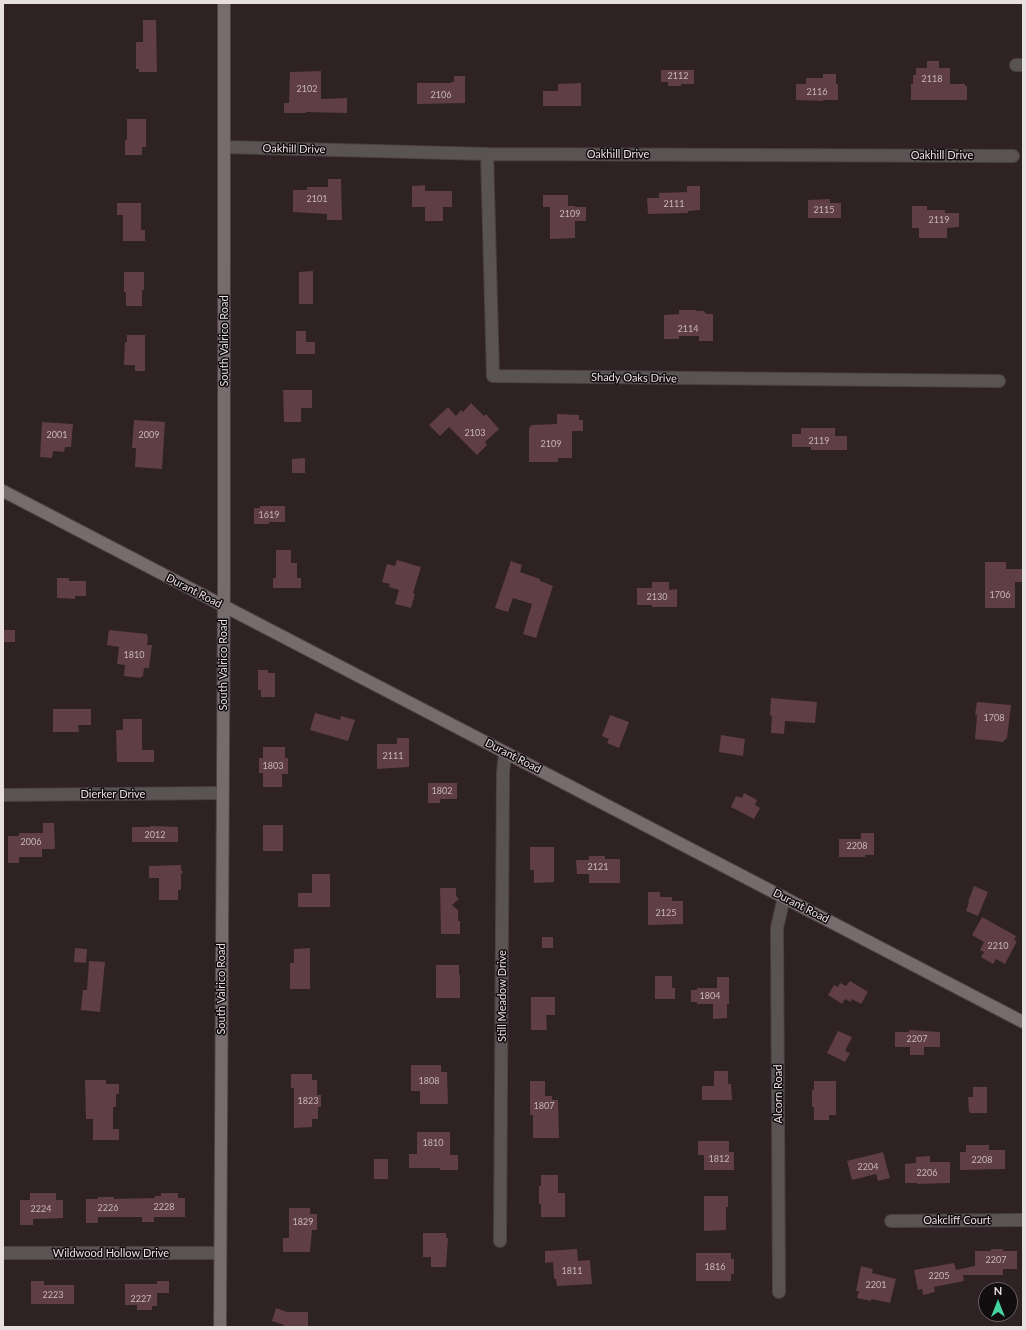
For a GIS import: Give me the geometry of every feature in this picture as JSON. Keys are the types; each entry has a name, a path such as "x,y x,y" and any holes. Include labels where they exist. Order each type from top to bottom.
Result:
{"street":[{"name":"South Valrico Road","path":"220,1327 224,3"},
{"name":"Oakhill Drive","path":"224,147 487,154 1013,156"},
{"name":"Shady Oaks Drive","path":"487,154 493,376 998,381"},
{"name":"Durant Road","path":"3,491 1023,1022"},
{"name":"Still Meadow Drive","path":"500,1241 503,773 505,752"},
{"name":"Dierker Drive","path":"3,795 222,793"},
{"name":"Alcorn Road","path":"779,1292 777,928 784,897"},
{"name":"Oakcliff Court","path":"891,1221 1023,1220"},
{"name":"Wildwood Hollow Drive","path":"3,1253 220,1252"}],"building":[{"path":"143,20 156,20 157,72 139,72 139,69 136,69 136,42 143,42"},
{"path":"927,61 939,61 939,68 950,68 950,84 965,84 965,86 967,86 967,100 911,100 911,84 913,84 913,75 916,75 916,68 927,68"},
{"path":"661,70 694,70 694,84 668,86 668,82 661,82"},
{"path":"321,71 321,99 347,98 347,113 284,113 284,103 289,103 290,72"},
{"path":"823,74 836,74 836,84 838,84 838,100 796,100 796,84 806,84 806,78 823,78"},
{"path":"454,76 465,76 465,103 417,104 417,83 451,83 454,82"},
{"path":"581,83 581,106 543,106 543,91 558,91 558,84"},
{"path":"127,119 146,119 146,147 142,147 142,155 125,155"},
{"path":"328,179 341,179 342,220 327,220 327,214 293,212 293,190 307,190 307,187 328,187"},
{"path":"425,185 425,191 452,191 452,207 443,207 443,221 425,221 425,207 412,207 412,186"},
{"path":"687,186 700,186 700,210 688,211 688,213 648,214 647,198 659,198 659,193 687,192"},
{"path":"543,195 568,195 568,206 586,207 586,221 575,221 575,238 550,239 550,207 543,207"},
{"path":"830,199 830,203 841,203 841,218 808,218 808,200"},
{"path":"117,203 141,203 141,230 145,230 145,241 123,241 123,215 117,215"},
{"path":"912,206 927,206 927,210 945,210 945,213 959,213 959,227 947,228 947,238 919,238 919,228 912,228"},
{"path":"313,271 313,304 299,304 299,272"},
{"path":"124,272 144,272 142,306 126,306"},
{"path":"679,310 696,310 703,311 707,314 713,314 713,341 699,341 699,336 679,336 679,339 664,339 664,315 679,314"},
{"path":"296,331 306,331 306,342 315,342 315,354 296,354"},
{"path":"127,335 145,335 145,371 135,371 135,365 124,365 125,342 127,342"},
{"path":"283,390 312,390 312,408 301,408 301,422 284,422"},
{"path":"471,403 484,416 486,414 499,429 485,442 487,445 477,455 449,427 440,436 429,425 448,407 456,416 461,410 463,412"},
{"path":"557,414 579,415 579,420 583,420 583,431 572,431 572,458 558,458 558,462 529,462 529,427 531,427 531,425 557,424"},
{"path":"134,420 165,422 162,469 135,467 136,448 132,448"},
{"path":"42,422 73,424 71,447 65,447 64,452 53,451 52,458 40,457"},
{"path":"801,428 835,428 835,436 847,436 847,450 811,450 811,447 792,447 792,434 801,434"},
{"path":"305,458 305,473 292,473 292,459"},
{"path":"260,506 285,506 285,522 254,524 254,508 260,508"},
{"path":"276,550 291,550 291,563 297,563 297,578 301,578 301,588 273,588 273,578 276,578"},
{"path":"397,560 421,567 413,593 415,594 411,608 395,604 399,590 389,587 390,584 382,582 387,564 395,566"},
{"path":"511,561 522,565 520,572 540,579 540,581 553,586 536,638 523,634 532,604 513,598 508,612 495,608"},
{"path":"985,562 1006,562 1006,569 1023,569 1023,582 1015,582 1015,608 985,608"},
{"path":"57,578 69,578 69,581 86,581 86,596 75,596 75,599 57,598"},
{"path":"652,582 669,582 669,590 677,589 677,607 652,607 652,605 637,605 637,588 652,588"},
{"path":"3,630 15,630 15,642 3,642"},
{"path":"109,630 147,634 147,645 152,645 149,668 144,668 143,676 141,678 124,676 125,665 117,664 119,647 107,645"},
{"path":"258,670 268,670 268,673 275,673 275,697 261,697 261,690 258,690"},
{"path":"771,698 817,702 815,723 785,721 784,734 771,733"},
{"path":"977,702 1011,705 1007,738 1003,742 975,739 977,715 975,715"},
{"path":"53,709 91,709 91,725 78,725 79,732 53,732"},
{"path":"315,713 340,720 341,716 355,720 348,741 310,730"},
{"path":"610,715 629,722 619,748 607,743 609,739 602,736"},
{"path":"123,719 142,719 142,750 154,750 154,762 117,762 116,730 123,730"},
{"path":"721,735 745,739 743,756 719,752"},
{"path":"397,738 409,738 409,767 377,769 377,744 397,744"},
{"path":"263,747 285,747 285,758 288,758 288,774 282,774 282,787 263,787 263,773 259,773 259,758 263,758"},
{"path":"428,783 457,783 457,799 440,799 440,803 428,803"},
{"path":"744,793 757,800 755,805 760,808 754,819 731,807 736,796 742,798"},
{"path":"43,823 54,823 55,849 42,849 42,857 19,857 19,863 8,863 8,836 19,836 19,833 43,833"},
{"path":"263,825 283,825 283,851 263,851"},
{"path":"132,827 178,827 178,842 132,842"},
{"path":"861,833 874,833 874,855 865,855 865,857 839,857 839,839 861,839"},
{"path":"530,847 554,847 554,882 534,883 534,870 530,870"},
{"path":"589,856 605,856 605,859 620,859 620,883 589,883 589,874 577,874 576,860 589,860"},
{"path":"181,865 181,870 183,872 181,874 181,890 178,890 178,900 159,900 159,878 149,878 149,866"},
{"path":"312,874 330,874 330,907 298,907 298,893 312,893"},
{"path":"974,886 988,892 978,916 966,911"},
{"path":"440,888 456,888 456,896 459,899 452,905 458,910 460,934 441,934"},
{"path":"648,892 660,892 660,897 672,897 672,901 683,901 683,924 648,925"},
{"path":"982,917 1016,936 1014,940 1017,941 1005,964 996,959 993,964 981,957 984,952 980,950 984,942 972,935"},
{"path":"542,937 553,937 553,948 542,948"},
{"path":"75,948 87,949 86,963 74,962"},
{"path":"310,948 310,989 290,989 290,963 294,963 294,949"},
{"path":"89,961 105,962 100,1012 81,1010 83,990 87,990"},
{"path":"436,965 459,965 460,998 436,998"},
{"path":"655,976 672,976 672,988 675,988 675,999 655,999"},
{"path":"717,977 729,977 729,1004 727,1004 727,1018 713,1019 713,1004 697,1004 697,1002 691,1002 691,990 697,990 697,988 717,988"},
{"path":"850,981 868,992 861,1004 852,999 851,1002 845,999 842,1004 828,995 834,985 838,987 840,983 846,986"},
{"path":"531,997 555,997 555,1015 546,1015 547,1030 531,1030"},
{"path":"909,1030 940,1032 940,1047 924,1047 924,1055 910,1055 910,1047 895,1047 895,1032 909,1032"},
{"path":"838,1031 852,1037 845,1051 850,1053 845,1062 827,1053"},
{"path":"411,1065 441,1065 441,1072 447,1072 448,1104 420,1104 420,1091 411,1091"},
{"path":"714,1071 728,1071 728,1084 731,1084 732,1100 702,1100 702,1086 714,1086"},
{"path":"291,1074 312,1074 312,1080 317,1080 317,1095 321,1095 321,1107 318,1107 318,1119 312,1119 312,1127 294,1128 294,1088 291,1088"},
{"path":"85,1080 106,1080 106,1084 119,1084 119,1094 116,1094 116,1107 113,1107 113,1129 119,1129 119,1140 93,1140 93,1119 86,1119"},
{"path":"530,1081 545,1081 545,1096 552,1096 552,1100 558,1100 559,1138 533,1138 533,1115 530,1115"},
{"path":"814,1081 836,1081 836,1115 829,1115 829,1120 814,1120 812,1090 814,1090"},
{"path":"973,1087 987,1087 987,1113 969,1112 968,1097 973,1097"},
{"path":"417,1132 450,1132 450,1155 458,1155 458,1170 440,1170 440,1168 409,1168 409,1154 417,1154"},
{"path":"698,1141 729,1141 729,1152 734,1152 734,1170 704,1170 704,1155 698,1155"},
{"path":"966,1145 989,1145 989,1150 1005,1150 1005,1169 960,1170 960,1152 966,1152"},
{"path":"883,1152 890,1178 878,1181 876,1174 852,1180 847,1161"},
{"path":"930,1156 930,1162 950,1162 950,1183 905,1183 905,1164 916,1163 916,1157"},
{"path":"374,1159 388,1159 388,1179 374,1179"},
{"path":"541,1175 558,1175 558,1193 565,1193 565,1217 541,1217 539,1186 541,1186"},
{"path":"30,1193 56,1193 56,1200 63,1200 63,1218 33,1219 33,1225 20,1225 20,1200 30,1200"},
{"path":"161,1193 178,1193 178,1198 185,1198 185,1217 154,1217 154,1222 142,1222 142,1217 98,1217 98,1223 86,1223 86,1199 98,1199 98,1197 114,1197 114,1199 155,1198 155,1196 161,1196"},
{"path":"704,1196 728,1196 728,1207 726,1207 726,1230 704,1231"},
{"path":"289,1208 310,1208 310,1214 317,1214 317,1230 312,1230 310,1252 283,1252 283,1238 289,1238"},
{"path":"423,1233 446,1233 446,1238 448,1238 446,1267 431,1267 431,1257 423,1257"},
{"path":"577,1249 578,1261 590,1260 592,1284 557,1286 556,1279 554,1279 553,1262 545,1263 545,1251"},
{"path":"991,1249 1017,1251 1017,1269 1003,1269 1003,1275 963,1275 964,1281 934,1287 935,1292 923,1295 922,1289 918,1290 914,1270 954,1263 956,1270 975,1266 975,1251 991,1251"},
{"path":"696,1253 731,1253 731,1259 734,1259 734,1274 731,1274 731,1281 696,1281"},
{"path":"861,1266 873,1269 872,1273 896,1279 890,1303 857,1298 859,1291 856,1291"},
{"path":"31,1281 44,1281 44,1285 74,1285 74,1304 31,1304"},
{"path":"157,1281 169,1281 169,1293 157,1293 157,1306 152,1306 152,1310 137,1310 137,1305 125,1305 125,1284 157,1284"},
{"path":"276,1308 287,1312 308,1312 308,1327 284,1327 284,1325 272,1321"}]}
